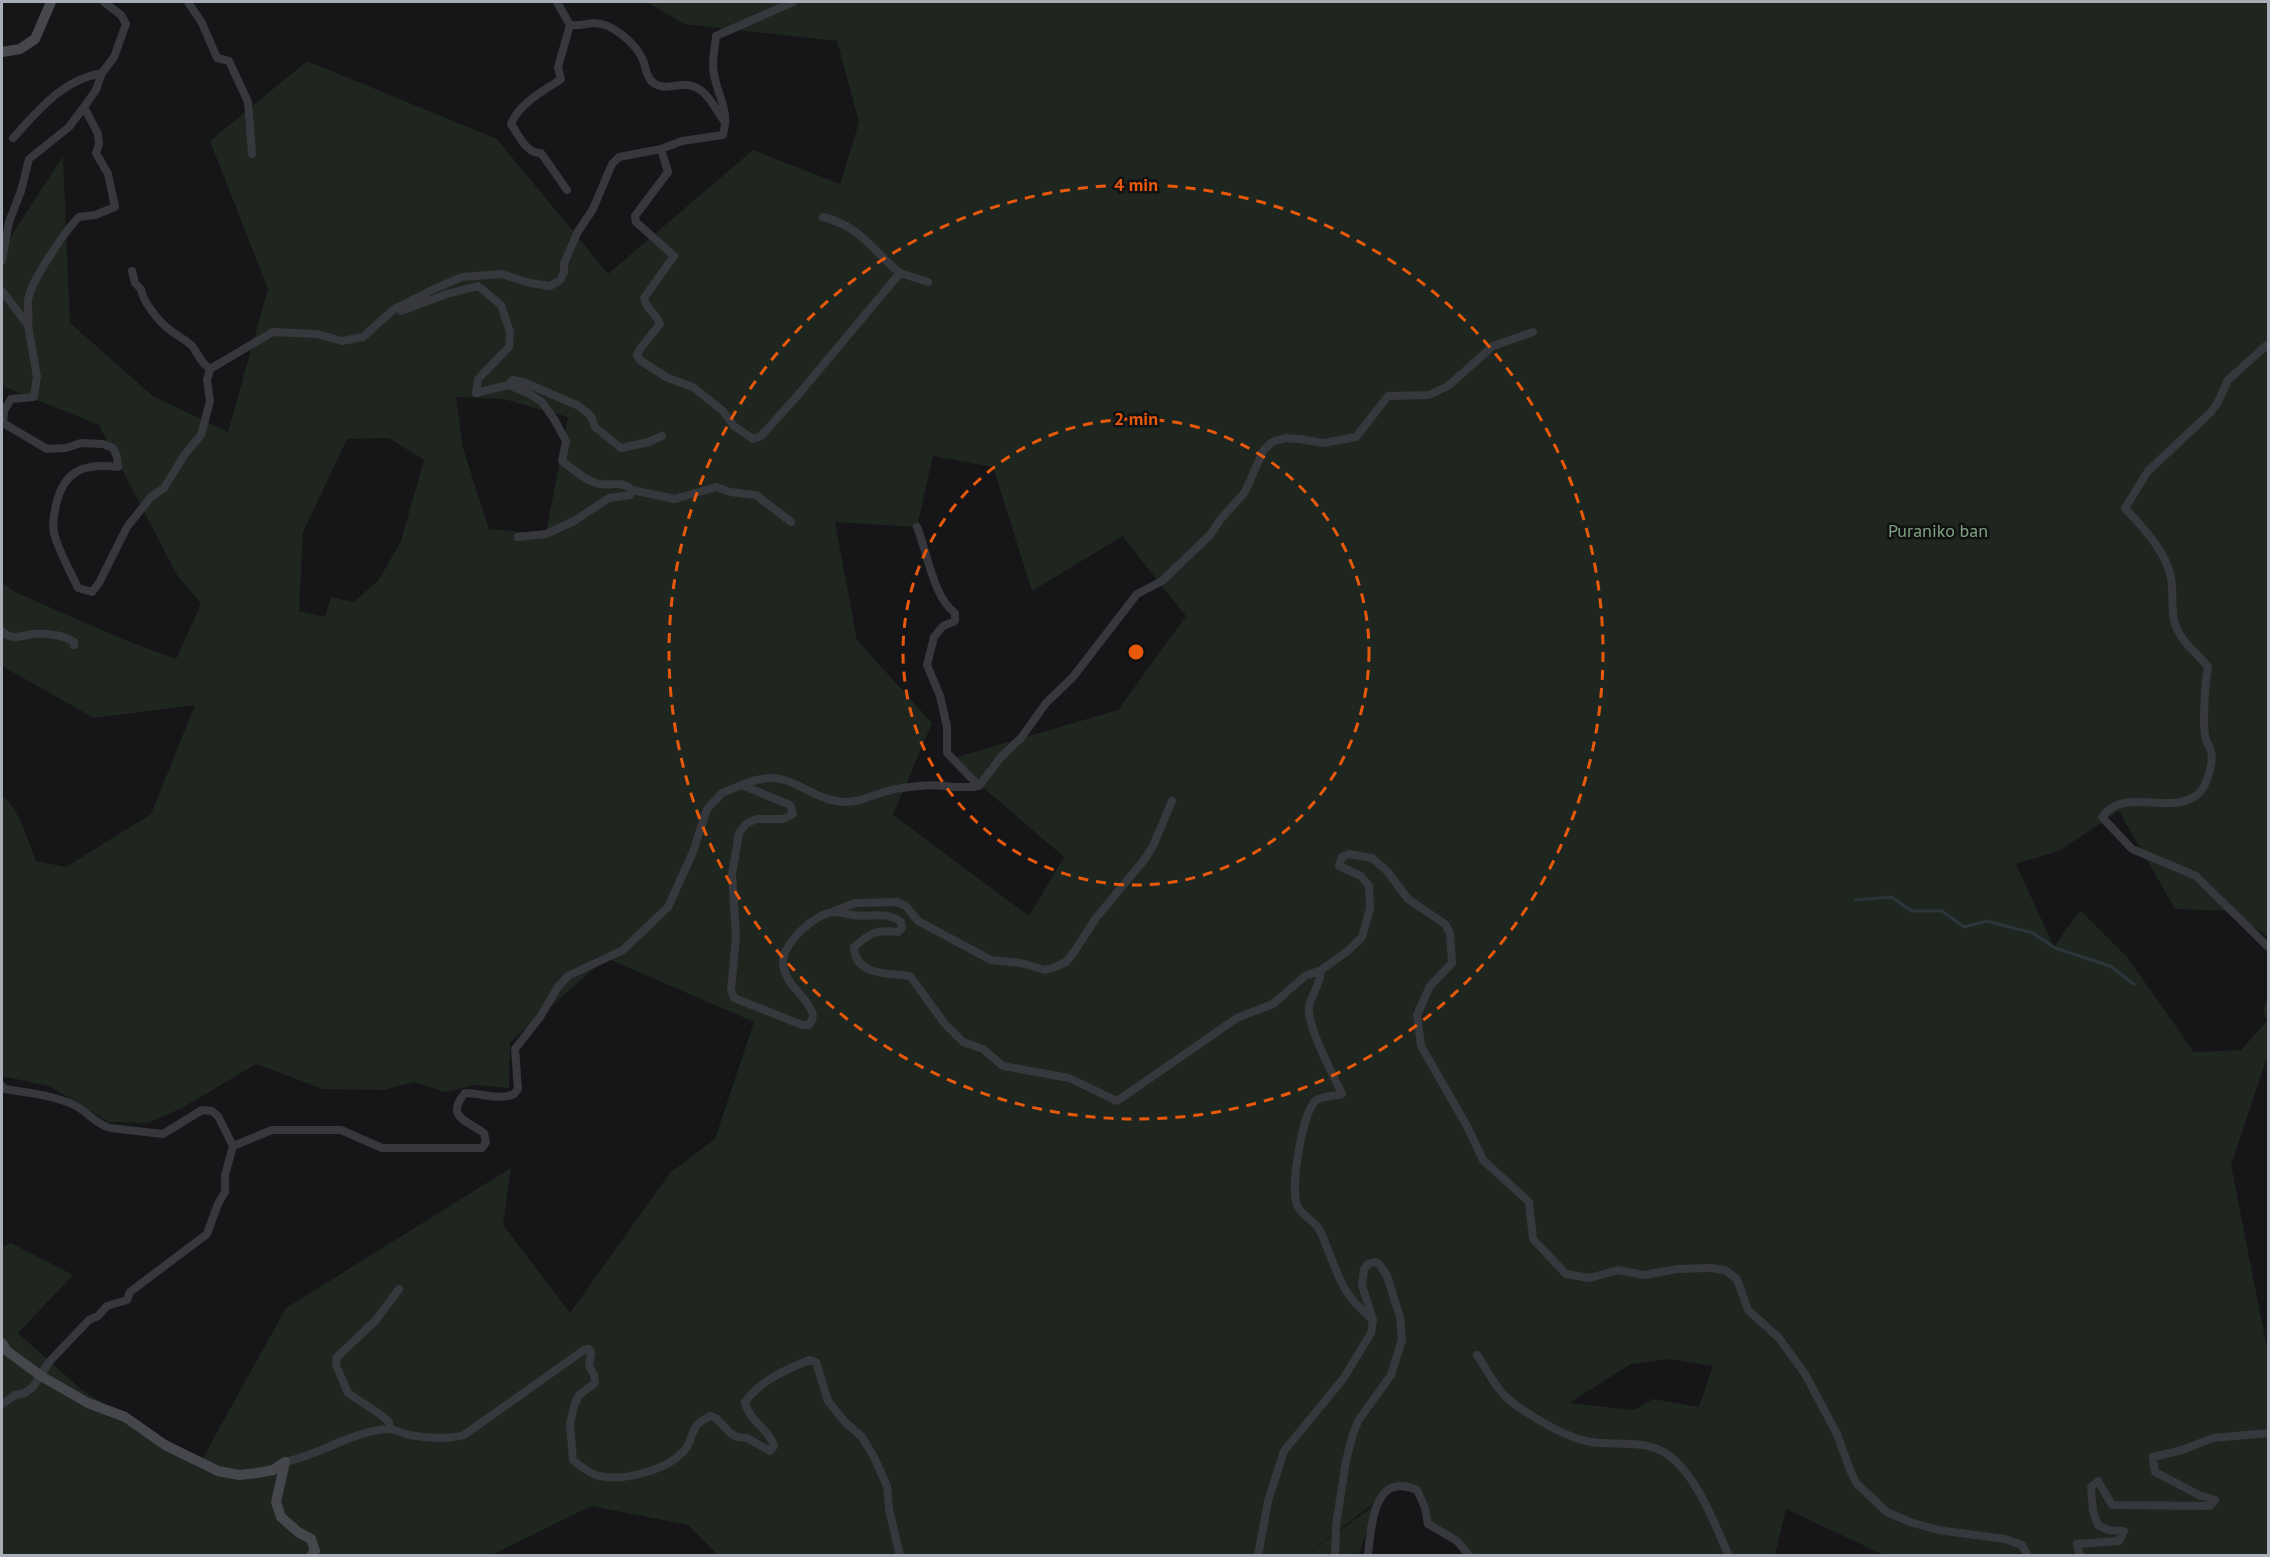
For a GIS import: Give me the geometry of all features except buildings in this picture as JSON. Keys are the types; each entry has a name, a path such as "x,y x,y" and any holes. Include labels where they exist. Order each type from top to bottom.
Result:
{"street":[{"path":"2,52 20,49 35,39 51,2"},
{"path":"2,260 9,222 21,191 29,159 69,127 96,90 102,73 114,57 126,24 121,15 104,2"},
{"path":"188,2 202,23 217,58 229,61 247,99 252,153"},
{"path":"557,2 570,25 558,67 561,79 524,105 515,114 511,124 528,150 541,153 567,190"},
{"path":"84,107 98,134 99,144 96,153 108,174 116,207 95,215 80,217 56,244 45,262 27,300 28,325 37,377 34,397 11,399 4,411 3,423 47,449 66,448 81,443 104,444 113,448 118,467 105,465 84,469 72,474 63,483 53,523 55,535 78,588 92,592 99,584 127,527 151,497 165,488 185,454 201,435 210,402 207,380 210,369 273,332 317,334 342,341 363,337 398,307 462,277 501,274 530,283 550,286 561,280 564,264 577,233 593,208 612,164 619,157 682,141 723,135 726,123 723,101 713,74 716,36 793,2"},
{"path":"570,25 580,26 594,23 611,27 641,57 650,80 668,88 687,85 700,90 710,98 726,123"},
{"path":"13,138 54,95 88,76 102,73"},
{"path":"661,148 668,172 634,216 636,222 674,256 644,298 660,324 640,349 638,356 668,378 693,387 723,411 734,426 753,439 760,436 798,395 900,273"},
{"path":"823,217 841,222 858,234 900,273 928,282"},
{"path":"132,271 135,283 141,289 142,297 157,314 161,323 192,346 200,362 210,369"},
{"path":"398,307 401,311 447,294 478,286 501,304 510,332 509,347 478,379 476,393 508,385 513,380 523,381 579,406 591,416 595,427 621,448 649,442 662,436"},
{"path":"2,291 28,325"},
{"path":"233,1146 272,1131 341,1130 382,1148 482,1148 486,1142 484,1133 462,1120 457,1111 459,1100 465,1093 494,1097 514,1094 518,1089 515,1049 568,976 623,950 668,907 693,852 707,809 722,793 767,777 784,778 831,799 844,802 866,800 884,792 922,785 957,788 979,786 1001,757 1021,738 1051,697 1073,677 1137,594 1162,580 1211,534 1220,520 1245,492 1263,451 1272,442 1285,438 1323,443 1356,437 1388,396 1429,395 1448,386 1493,346 1533,332"},
{"path":"2268,345 2228,380 2211,412 2148,471 2126,508 2150,537 2165,561 2171,578 2171,603 2176,627 2185,644 2208,667 2205,680 2206,741 2211,750 2207,783 2197,795 2179,802 2130,802 2108,808 2102,817 2132,849 2196,876 2268,947"},
{"path":"508,385 542,402 554,418 566,441 562,461 586,479 599,484 623,484 632,490 675,499 716,487 730,492 756,495 791,522"},
{"path":"518,537 546,534 574,521 609,498 630,495 632,490"},
{"path":"917,527 926,548 928,565 947,607 955,613 955,621 943,626 934,637 927,665 940,696 947,727 947,753 979,786"},
{"path":"2,631 10,637 19,638 33,634 66,636 74,642 74,645"},
{"path":"742,785 790,805 793,814 783,819 756,819 746,824 739,833 732,874 736,938 731,989 734,998 802,1025 809,1025 813,1020 813,1012 790,982 783,967 783,959 795,937 806,925 855,903 897,902 906,906 918,921 992,960 1021,963 1045,970 1055,967 1066,962 1096,918 1144,861 1154,846 1172,801"},
{"path":"833,912 855,916 884,914 901,922 902,928 898,932 884,930 869,934 854,947 854,955 866,970 910,976 945,1024 963,1042 983,1049 1003,1066 1069,1078 1117,1101 1237,1018 1273,1004 1305,976 1321,970 1349,950 1362,937 1370,908 1369,886 1361,876 1339,866 1342,857 1349,854 1372,858 1387,871 1408,898 1445,924 1450,933 1452,963 1430,986 1417,1015 1421,1046 1468,1128 1483,1160 1529,1202 1533,1239 1548,1256 1566,1274 1590,1278 1618,1270 1644,1275 1678,1269 1725,1270 1737,1279 1748,1310 1779,1338 1804,1374 1837,1434 1857,1485 1887,1512 1910,1522 1938,1530 2005,1539 2022,1545 2028,1556"},
{"path":"1321,970 1320,982 1309,1006 1311,1028 1342,1094 1318,1099 1308,1116 1299,1144 1297,1204 1308,1219 1318,1227 1343,1288 1354,1305 1373,1320"},
{"path":"2,1086 5,1089 59,1100 76,1106 101,1125 110,1128 163,1134 202,1110 212,1111 218,1116 233,1146 225,1175 225,1192 207,1234 130,1292 127,1300 107,1306 98,1316 89,1320 49,1362 41,1376 25,1393 15,1395 2,1404"},
{"path":"1258,1556 1268,1501 1284,1452 1343,1379 1371,1333 1373,1320 1362,1285 1364,1269 1368,1264 1375,1262 1387,1276 1400,1317 1402,1340 1391,1375 1358,1421 1352,1437 1336,1525 1335,1556"},
{"path":"390,1429 389,1422 381,1415 348,1393 336,1365 337,1357 376,1320 399,1289"},
{"path":"2,1343 7,1351 41,1376 88,1402 125,1417 165,1445 218,1471 239,1475 273,1470 285,1462 299,1459 368,1432 390,1429 408,1435 450,1439 464,1435 584,1350 589,1349 591,1352 589,1366 595,1383 579,1395 570,1424 573,1460 596,1475 615,1478 639,1474 670,1463 689,1446 697,1425 710,1416 716,1418 730,1434 747,1438 770,1451 774,1446 772,1439 747,1410 745,1402 771,1377 809,1360 816,1362 820,1369 828,1401 845,1422 862,1437 874,1456 887,1486 889,1509 900,1556"},
{"path":"1477,1354 1505,1396 1545,1424 1585,1441 1650,1446 1667,1454 1685,1472 1706,1506 1729,1556"},
{"path":"2080,1556 2077,1544 2119,1541 2124,1531 2109,1530 2098,1526 2093,1511 2091,1487 2098,1480 2112,1505 2210,1506 2215,1500 2199,1495 2155,1472 2153,1456 2182,1450 2213,1438 2268,1433"},
{"path":"285,1462 276,1502 281,1517 310,1539 315,1551 311,1556"},
{"path":"1368,1556 1372,1515 1381,1497 1395,1486 1408,1486 1418,1490 1428,1524 1457,1541 1470,1556"}],"green space":[{"name":"Puraniko ban","path":"647,2 2268,2 2268,937 2231,911 2175,909 2119,811 2059,851 2016,864 2054,947 2080,910 2127,957 2194,1052 2241,1050 2267,1021 2263,1010 2268,998 2268,1062 2266,1060 2231,1165 2268,1353 2268,1555 1884,1555 1786,1509 1775,1555 1470,1555 1457,1541 1428,1524 1417,1491 1395,1487 1307,1554 1378,1503 1358,1556 715,1555 715,1552 688,1525 591,1506 492,1555 2,1555 2,1247 11,1243 73,1275 18,1333 82,1390 200,1463 286,1308 511,1168 503,1225 570,1313 670,1173 715,1139 754,1022 606,958 510,1042 509,1088 476,1085 445,1092 415,1082 383,1090 323,1089 256,1064 184,1107 148,1123 109,1122 49,1086 2,1076 2,796 18,816 36,861 66,867 151,814 195,705 94,718 2,666 2,583 15,592 125,640 176,659 201,604 177,575 99,425 2,386 2,250 63,156 70,323 153,396 228,432 268,289 210,141 307,61 497,139 608,274 753,150 840,184 859,122 837,41 684,24","holes":["456,397 504,399 568,417 546,534 489,529 463,448","389,438 424,460 401,541 378,581 353,602 331,597 325,617 299,611 303,532 347,439","933,456 993,467 1032,591 1126,534 1123,537 1186,616 1118,710 950,759 1064,857 1029,916 893,815 932,723 857,640 835,522 917,527","1671,1359 1713,1366 1699,1407 1653,1399 1634,1410 1569,1403 1631,1364"]}],"waterway":[{"path":"1855,900 1891,897 1912,911 1942,911 1964,927 1987,921 2033,933 2055,948 2110,966 2134,984"}]}
